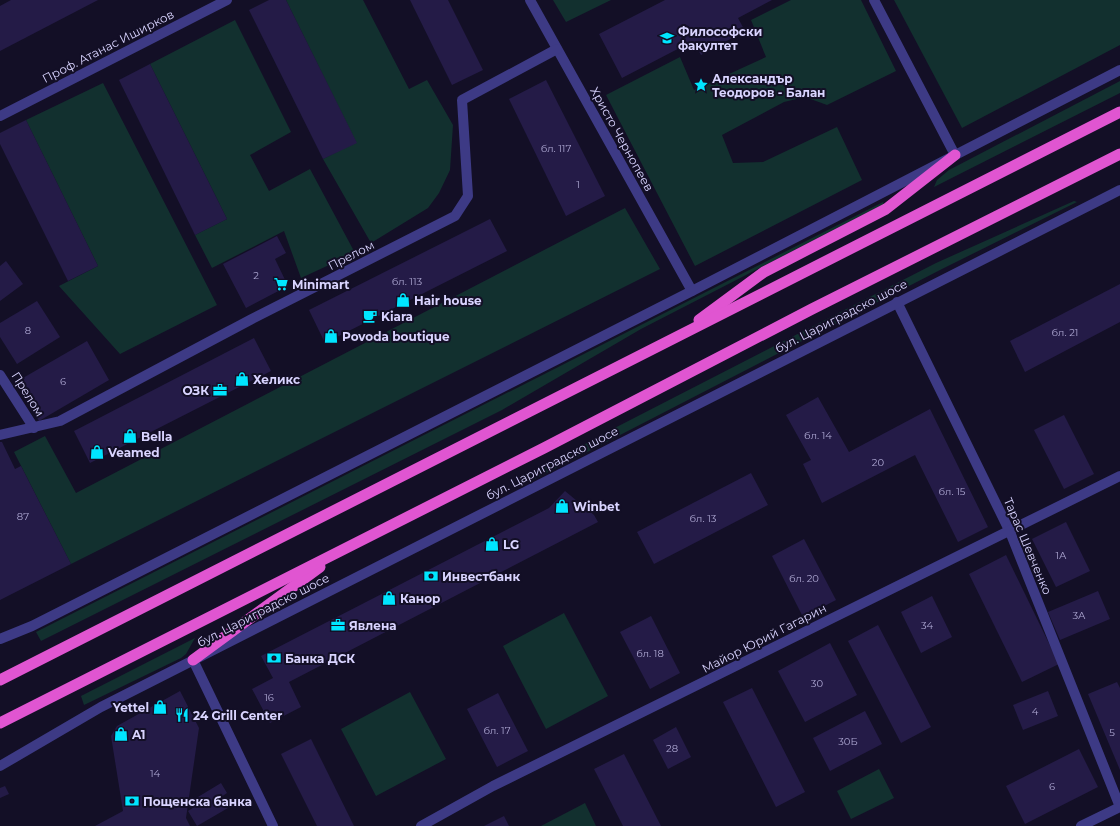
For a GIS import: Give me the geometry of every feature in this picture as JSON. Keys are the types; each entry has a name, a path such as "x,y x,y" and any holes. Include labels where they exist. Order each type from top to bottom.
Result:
{"highway":[{"path":"0,680 1120,112"},
{"name":"бул. Цариградско шосе","path":"0,723 346,548 805,312 1120,154"},
{"path":"673,339 764,272 886,209 955,155"},
{"path":"193,660 346,548"}],"street":[{"name":"Проф. Атанас Иширков","path":"0,116 227,0"},
{"name":"Христо Чернопеев","path":"530,0 692,291"},
{"path":"874,0 955,155"},
{"name":"Прелом","path":"0,435 60,421 250,320 456,216 468,196 462,100 557,49"},
{"path":"0,639 45,619 692,291 1120,70"},
{"name":"бул. Цариградско шосе","path":"0,766 101,707 1120,190"},
{"name":"Тарас Шевченко","path":"897,302 1010,532 1120,807"},
{"name":"Прелом","path":"0,374 34,428"},
{"name":"Майор Юрий Гагарин","path":"421,826 493,786 1010,532 1120,476"},
{"path":"193,660 273,826"},
{"path":"1081,826 1120,807"}],"green space":[{"path":"286,0 363,0 409,89 427,80 453,125 450,170 439,193 428,208 371,243 323,159 356,142"},
{"path":"553,0 611,0 566,22"},
{"path":"791,0 861,0 896,71 827,105 805,97 784,102 722,135 733,163 763,162 837,127 862,180 695,266 606,95 680,57 694,90 766,57 751,20"},
{"path":"894,0 1120,0 1120,45 962,128"},
{"path":"235,20 291,132 250,155 269,191 310,169 355,253 301,278 284,231 212,268 195,235 227,219 150,64"},
{"path":"1120,81 1120,93 934,187 937,180 949,170"},
{"path":"103,83 217,305 120,354 59,286 98,266 26,120"},
{"path":"1074,201 1077,202 942,269 529,482 527,477 601,435 936,263"},
{"path":"883,202 884,204 641,329 502,410 41,641 36,632"},
{"path":"625,208 660,269 71,564 14,452 45,436 76,493"},
{"path":"564,613 608,696 546,729 503,646"},
{"path":"195,638 186,654 181,658 84,705 81,696"},
{"path":"410,692 446,759 376,796 341,729"},
{"path":"879,769 894,798 851,819 837,791"},
{"path":"585,803 596,826 541,826"}],"building":[{"path":"11,0 98,0 0,51 0,6"},
{"path":"269,0 286,0 357,143 323,159 249,10"},
{"path":"410,0 448,0 483,70 452,85"},
{"name":"Философски факултет","path":"665,0 772,0 738,18 745,31 701,55 693,41 622,78 599,34"},
{"path":"150,64 227,219 195,235 119,80"},
{"path":"546,80 605,196 566,216 509,99"},
{"path":"26,120 98,266 68,281 0,144 0,133"},
{"path":"490,219 507,251 325,343 309,310"},
{"path":"277,236 286,253 275,259 288,286 246,308 223,264"},
{"path":"6,261 23,284 0,301 0,266"},
{"path":"1120,284 1120,322 1025,372 1010,341"},
{"path":"37,301 60,337 17,364 0,337 0,323"},
{"path":"254,338 271,371 90,463 74,431"},
{"path":"87,341 109,380 39,421 16,382"},
{"path":"818,397 849,452 930,409 988,527 958,542 915,455 822,503 803,464 811,460 786,415"},
{"path":"1064,415 1094,474 1064,489 1034,430"},
{"path":"0,442 2,442 15,469 21,466 71,564 0,600"},
{"path":"751,473 768,505 654,564 637,532"},
{"path":"565,491 594,515 598,522 289,682 301,707 270,723 252,689 273,678 261,656 549,508"},
{"path":"1066,522 1090,571 1056,587 1032,539"},
{"path":"804,539 836,600 803,617 772,556"},
{"path":"1006,555 1059,664 1022,682 969,574"},
{"path":"1098,591 1110,619 1060,640 1048,612"},
{"path":"932,596 952,637 921,653 901,612"},
{"path":"651,616 680,673 650,689 620,632"},
{"path":"878,625 931,727 901,743 848,641"},
{"path":"830,643 857,695 805,722 778,671"},
{"path":"1117,682 1120,688 1120,770 1088,694"},
{"path":"752,688 805,792 776,807 723,702"},
{"path":"180,691 199,728 186,818 190,826 95,826 123,811 111,736 117,726"},
{"path":"1048,691 1058,716 1023,730 1013,705"},
{"path":"498,693 528,751 497,767 467,709"},
{"path":"865,711 882,744 830,771 813,738"},
{"path":"676,727 691,757 668,769 653,740"},
{"path":"311,739 354,826 317,826 281,754"},
{"path":"1079,749 1098,787 1025,824 1006,786"},
{"path":"624,754 661,826 623,826 594,769"},
{"path":"221,783 227,793 221,797 228,808 197,826 188,811 201,803 198,797"},
{"path":"5,786 9,794 0,798 0,788"},
{"path":"504,816 509,826 484,826"}],"place":[{"name":"Философски факултет","path":"667,38"},
{"name":"Александър Теодоров - Балан","path":"701,85"},
{"name":"Minimart","path":"281,284"},
{"name":"Hair house","path":"403,300"},
{"name":"Kiara","path":"370,316"},
{"name":"Povoda boutique","path":"331,336"},
{"name":"Хеликс","path":"242,379"},
{"name":"ОЗК","path":"220,390"},
{"name":"Bella","path":"130,436"},
{"name":"Veamed","path":"97,452"},
{"name":"Winbet","path":"562,506"},
{"name":"LG","path":"492,544"},
{"name":"Инвестбанк","path":"431,576"},
{"name":"Канор","path":"389,598"},
{"name":"Явлена","path":"338,625"},
{"name":"Банка ДСК","path":"274,658"},
{"name":"Yettel","path":"160,707"},
{"name":"24 Grill Center","path":"182,715"},
{"name":"A1","path":"121,734"},
{"name":"Пощенска банка","path":"132,801"}]}
